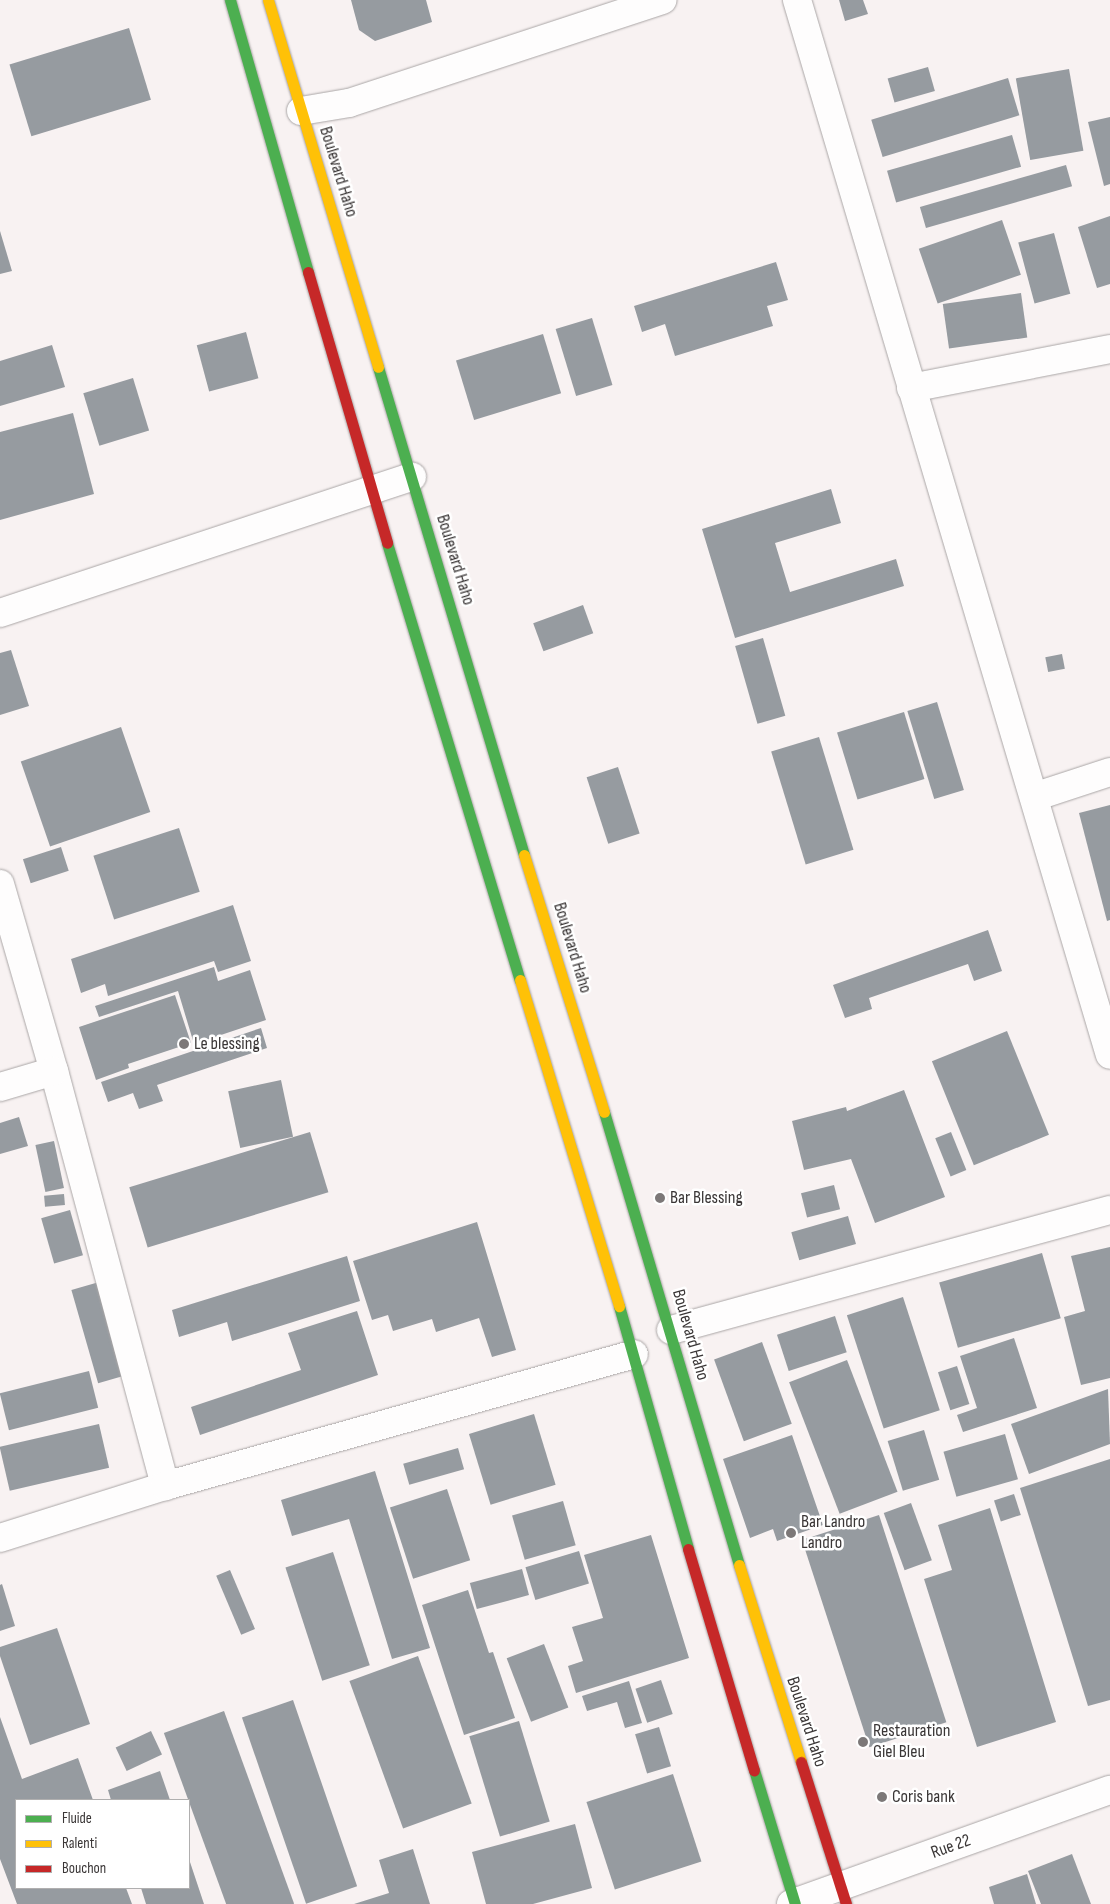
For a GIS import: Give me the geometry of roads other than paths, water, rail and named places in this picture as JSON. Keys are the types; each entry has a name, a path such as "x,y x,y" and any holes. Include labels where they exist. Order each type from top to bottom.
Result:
{"main road":[{"path":"230,0 371,491 634,1354 705,1611 794,1904"},
{"name":"Boulevard Haho","path":"268,0 671,1330 755,1620 844,1895"}],"street":[{"path":"301,110 349,103 663,0"},
{"path":"797,0 1110,1055"},
{"path":"911,388 1110,349"},
{"path":"0,613 412,477"},
{"path":"1034,797 1110,772"},
{"path":"0,884 54,1071 165,1486"},
{"path":"0,1087 54,1071"},
{"path":"671,1330 1110,1210"},
{"path":"0,1538 165,1486 634,1354"},
{"name":"Rue 22","path":"794,1904 844,1895 1110,1790"}],"place":[{"name":"Le blessing","path":"184,1044"},
{"name":"Bar Blessing","path":"660,1198"},
{"name":"Bar Landro Landro","path":"791,1533"},
{"name":"Restauration Giel Bleu","path":"863,1742"},
{"name":"Coris bank","path":"882,1797"}]}
